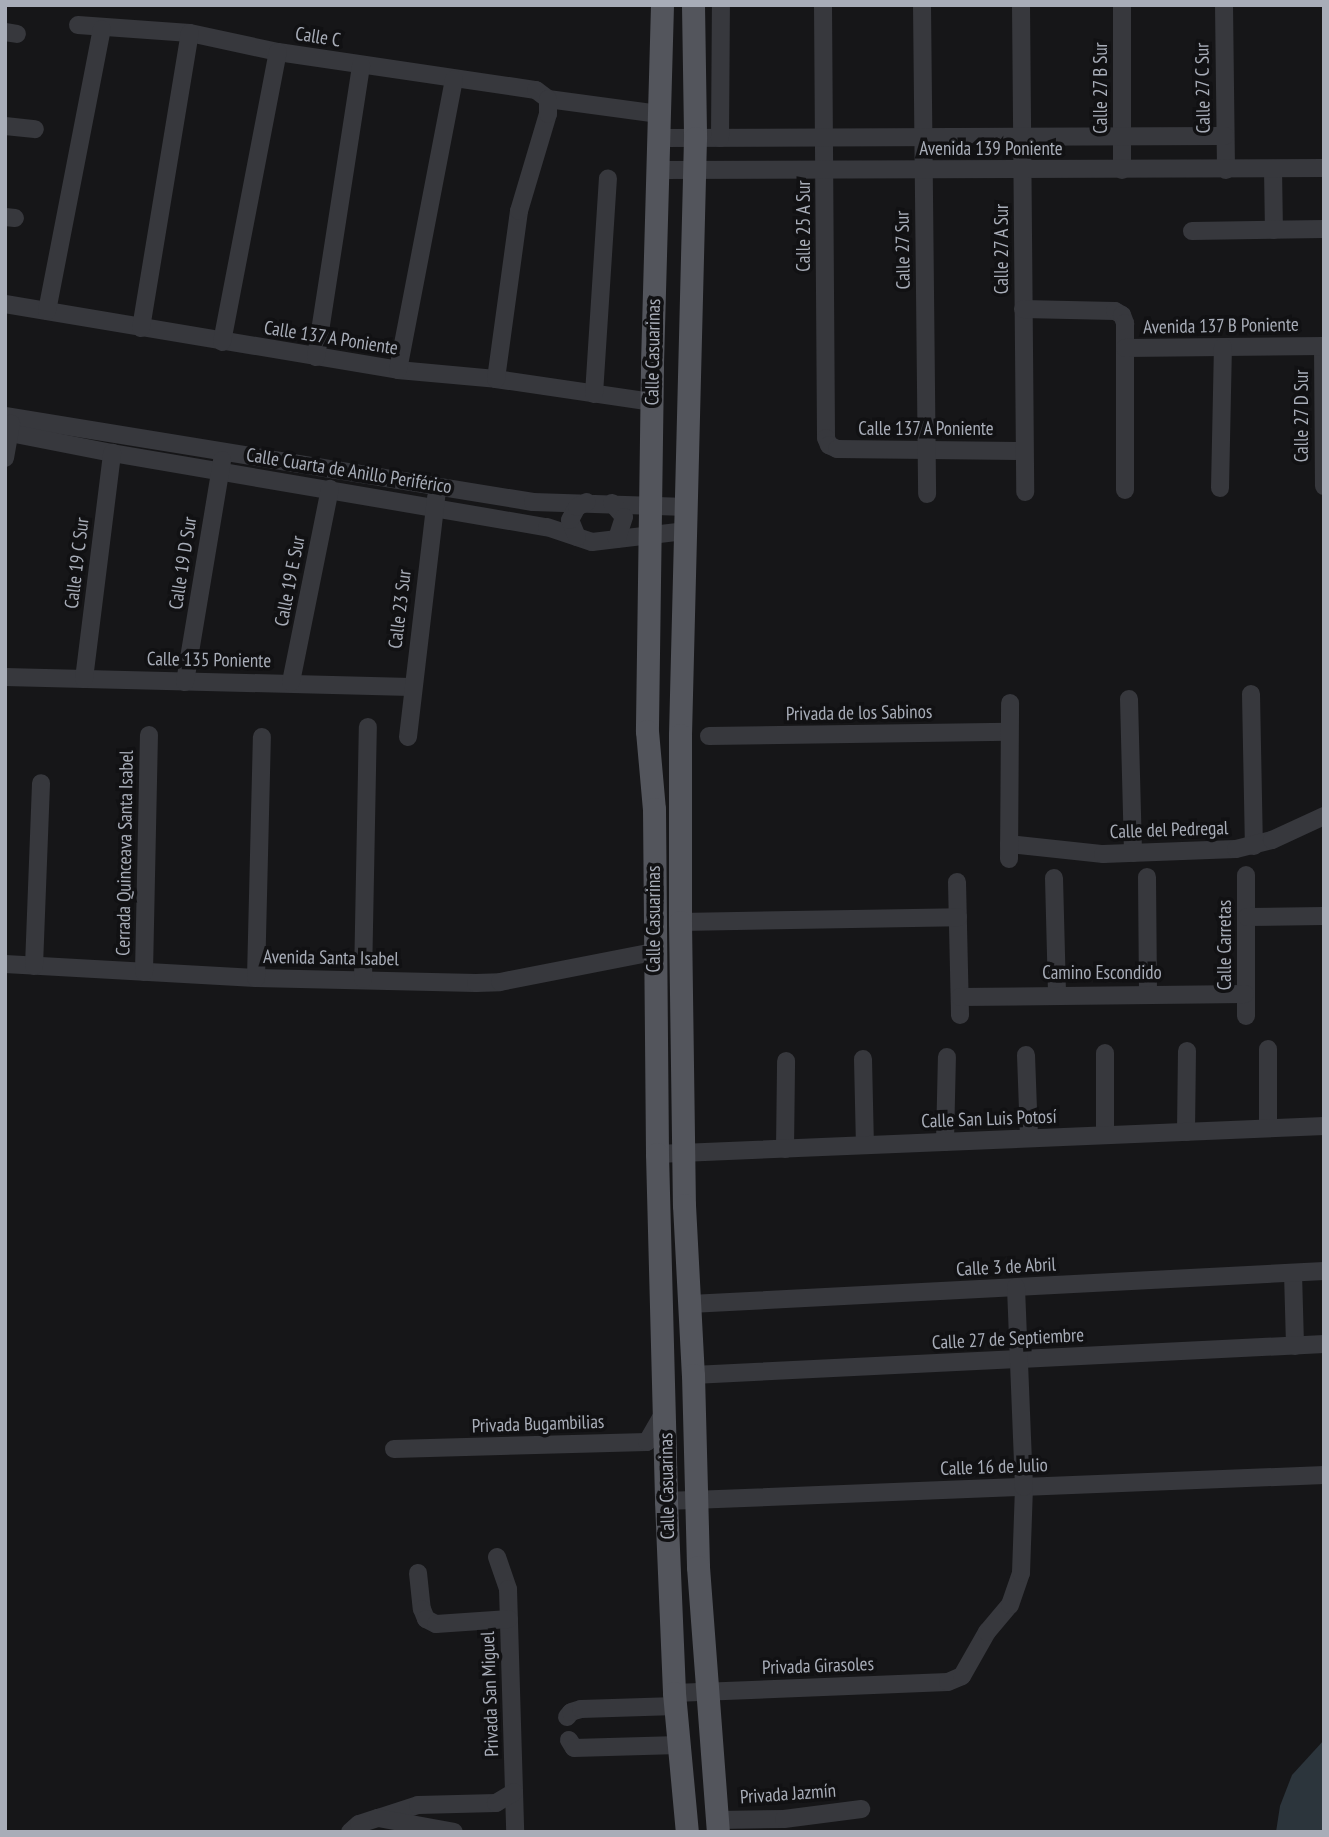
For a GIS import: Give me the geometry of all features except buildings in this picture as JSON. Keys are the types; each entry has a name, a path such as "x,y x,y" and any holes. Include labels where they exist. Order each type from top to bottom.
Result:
{"main road":[{"name":"Calle Casuarinas","path":"662,5 651,402 647,730 654,808 653,952 666,1501 675,1699 687,1832"},
{"name":"Calle Casuarinas","path":"694,5 695,138 680,735 680,922 684,1153 696,1500 705,1691 718,1826"}],"street":[{"path":"720,138 721,5"},
{"name":"Calle 25 A Sur","path":"823,5 826,438 829,445"},
{"name":"Calle 27 Sur","path":"922,5 927,494"},
{"name":"Calle 27 A Sur","path":"1021,5 1025,492"},
{"name":"Calle 27 B Sur","path":"1122,5 1122,170"},
{"name":"Calle 27 C Sur","path":"1224,5 1226,170"},
{"name":"Calle C","path":"78,25 102,29 190,33 278,52 536,90 548,99 659,114"},
{"path":"47,311 102,29"},
{"path":"141,328 190,33"},
{"path":"222,342 278,52"},
{"path":"316,357 361,65"},
{"path":"398,370 454,79"},
{"path":"496,379 519,211 548,114 548,99"},
{"path":"5,126 35,129"},
{"name":"Avenida 139 Poniente","path":"658,138 1225,136"},
{"name":"Avenida 139 Poniente","path":"657,170 1324,168"},
{"path":"1273,169 1274,230"},
{"path":"594,394 608,177"},
{"path":"1192,232 1324,229"},
{"name":"Calle 137 A Poniente","path":"5,304 398,370 496,379 651,402"},
{"name":"Avenida 137 B Poniente","path":"1023,309 1115,311 1122,315 1125,323 1125,348 1323,346"},
{"name":"Calle 27 D Sur","path":"1323,346 1324,486"},
{"path":"1220,488 1223,347"},
{"path":"1125,348 1125,490"},
{"path":"5,458 8,424"},
{"name":"Calle Cuarta de Anillo Periférico","path":"8,424 223,452 533,502 687,506"},
{"name":"Calle Cuarta de Anillo Periférico","path":"8,424 112,453 435,506 547,527 592,542 685,531"},
{"name":"Calle 137 A Poniente","path":"829,445 836,449 1024,451"},
{"name":"Calle 19 D Sur","path":"186,681 223,452"},
{"name":"Calle 19 C Sur","path":"84,679 112,453"},
{"name":"Calle 23 Sur","path":"408,737 411,687 437,486"},
{"name":"Calle 19 E Sur","path":"291,682 330,489"},
{"path":"577,537 570,520 577,507 587,502"},
{"path":"612,503 624,517 617,540"},
{"name":"Calle 135 Poniente","path":"5,677 411,687"},
{"path":"1251,694 1254,846"},
{"path":"1129,699 1133,853"},
{"path":"1009,732 1010,703"},
{"path":"363,979 368,727"},
{"name":"Calle del Pedregal","path":"1009,732 1009,852 1103,854 1254,846 1324,816"},
{"name":"Privada de los Sabinos","path":"709,736 1009,732"},
{"name":"Cerrada Quinceava Santa Isabel","path":"144,972 149,735"},
{"path":"256,978 262,737"},
{"path":"34,965 41,783"},
{"name":"Calle Carretas","path":"1246,875 1246,1016"},
{"path":"1147,877 1148,994"},
{"path":"1054,878 1057,994"},
{"path":"957,883 960,1015"},
{"path":"1247,917 1324,916"},
{"path":"680,922 958,917"},
{"name":"Avenida Santa Isabel","path":"5,964 256,978 500,982 653,952"},
{"name":"Camino Escondido","path":"960,997 1245,994"},
{"path":"1268,1049 1268,1128"},
{"path":"1186,1132 1187,1051"},
{"path":"1105,1053 1105,1135"},
{"path":"1026,1055 1030,1138"},
{"path":"945,1142 947,1057"},
{"path":"863,1059 865,1145"},
{"path":"785,1149 786,1061"},
{"name":"Calle San Luis Potosí","path":"657,1154 1324,1126"},
{"name":"Calle 3 de Abril","path":"690,1304 1324,1271"},
{"path":"1293,1273 1295,1346"},
{"path":"1016,1287 1021,1359 1024,1487"},
{"name":"Calle 27 de Septiembre","path":"693,1375 1324,1344"},
{"name":"Privada Bugambilias","path":"394,1448 647,1441 665,1410"},
{"name":"Calle 16 de Julio","path":"666,1501 1324,1475"},
{"name":"Privada Girasoles","path":"567,1717 570,1712 581,1709 675,1699 705,1691 947,1682 962,1676 987,1632 1010,1605 1017,1591 1021,1573 1024,1487"},
{"name":"Privada San Miguel","path":"497,1557 508,1589 515,1832"},
{"path":"418,1573 422,1609 426,1619 436,1624 509,1619"},
{"path":"569,1740 574,1748 679,1745"},
{"path":"350,1832 359,1824 418,1805 496,1803 514,1793"},
{"name":"Privada Jazmín","path":"718,1826 861,1809"},
{"path":"378,1818 454,1832"}],"shaded area":[{"path":"1324,1740 1324,1832 1276,1832 1280,1806 1292,1775"}]}
